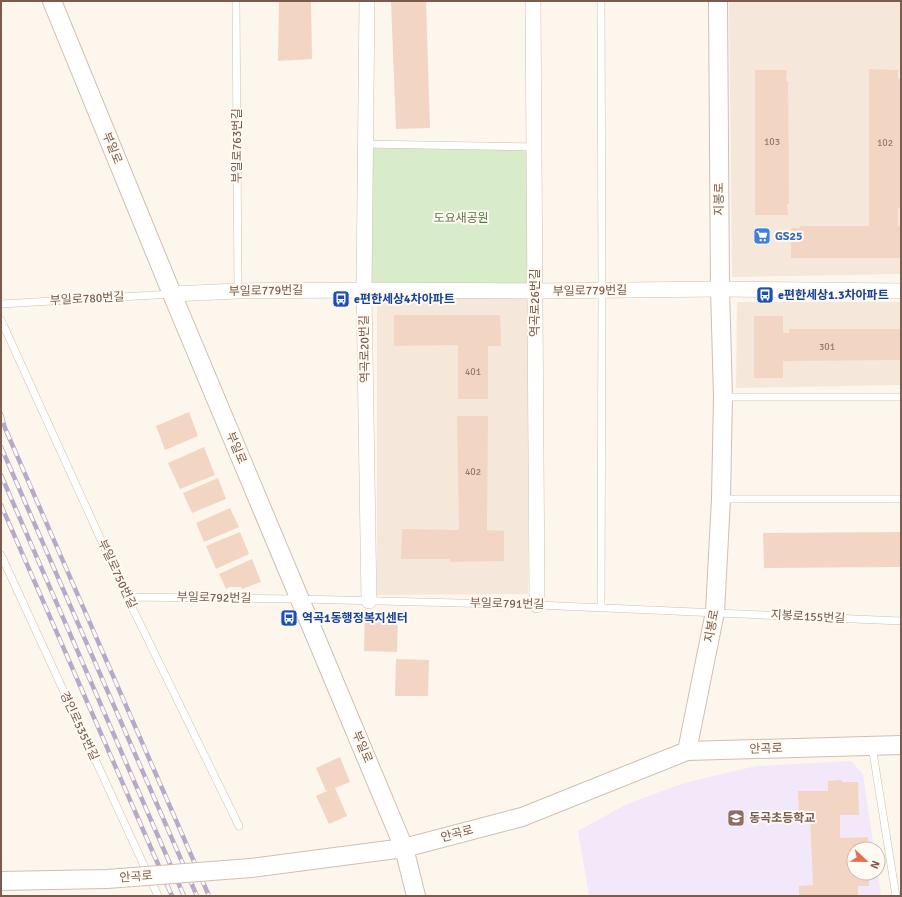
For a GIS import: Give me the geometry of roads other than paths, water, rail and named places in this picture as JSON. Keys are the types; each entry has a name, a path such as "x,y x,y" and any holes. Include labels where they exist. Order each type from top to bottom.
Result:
{"street":[{"name":"부일로","path":"52,1 172,294 404,848 416,896"},
{"name":"역곡로20번길","path":"367,1 364,290 369,601"},
{"name":"역곡로26번길","path":"534,1 537,604"},
{"name":"지봉로","path":"687,751 715,612 721,499 723,397 720,289 718,1"},
{"name":"부일로779번길","path":"172,294 238,291 364,290 535,291 720,289 901,291"},
{"name":"안곡로","path":"1,881 107,879 251,868 404,848 522,817 687,751 901,745"}],"lane":[{"name":"부일로763번길","path":"236,1 238,291"},
{"path":"600,607 602,290 601,1"},
{"path":"365,144 534,147"},
{"name":"부일로780번길","path":"1,304 172,294"},
{"name":"부일로750번길","path":"1,320 127,597 239,826"},
{"path":"723,397 901,397"},
{"path":"721,499 901,500"},
{"name":"경인로535번길","path":"1,556 158,896"},
{"name":"부일로792번길","path":"127,597 300,599"},
{"name":"부일로791번길","path":"300,599 537,604 715,612"},
{"name":"지봉로155번길","path":"715,612 901,622"},
{"path":"872,746 896,896"}],"railway":[{"path":"1,414 5,428 209,896"},
{"path":"1,447 197,896"},
{"path":"1,475 184,896"},
{"path":"1,505 172,896"}],"place":[{"name":"GS25","path":"762,236"},
{"name":"e편한세상1.3차아파트","path":"765,295"},
{"name":"e편한세상4차아파트","path":"341,299"},
{"name":"역곡1동행정복지센터","path":"289,618"},
{"name":"동곡초등학교","path":"736,818"}],"park label":[{"name":"도요새공원","path":"461,218"}]}
